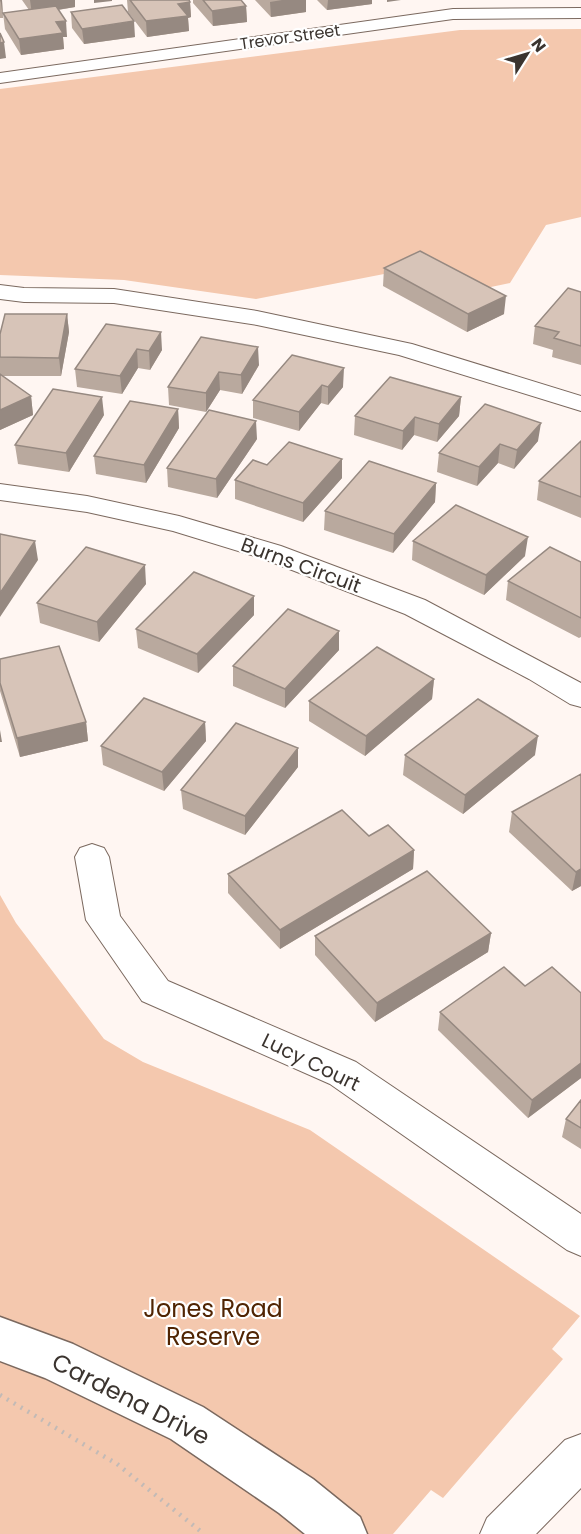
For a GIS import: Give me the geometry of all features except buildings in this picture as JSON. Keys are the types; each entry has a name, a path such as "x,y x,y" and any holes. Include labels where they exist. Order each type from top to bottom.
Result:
{"street":[{"name":"Trevor Street","path":"0,78 453,14 581,13"},
{"path":"0,292 24,295 114,296 257,318 404,350 581,404"},
{"name":"Burns Circuit","path":"0,492 87,504 179,524 271,552 415,607 539,672 581,697"},
{"name":"Lucy Court","path":"92,857 103,920 155,991 344,1073 581,1237"},
{"name":"Cardena Drive","path":"0,1339 57,1360 187,1423 296,1496 343,1534"},
{"path":"504,1534 581,1456"}],"path":[{"path":"0,1395 117,1464 204,1534"}],"green space":[{"path":"581,29 581,217 546,225 510,283 467,292 384,274 256,299 124,280 0,275 0,89 460,30"},
{"name":"Jones Road Reserve","path":"0,895 16,923 104,1039 143,1062 310,1130 580,1316 552,1349 563,1359 443,1498 431,1490 393,1534 0,1534"}]}
